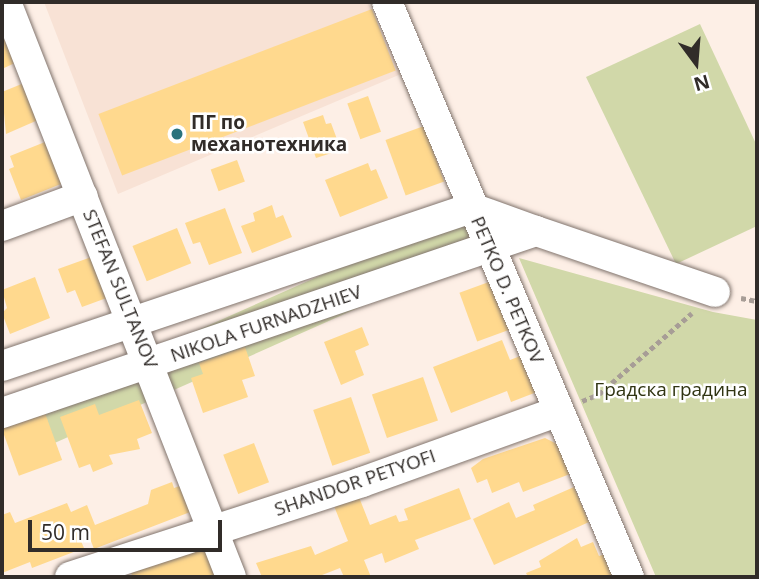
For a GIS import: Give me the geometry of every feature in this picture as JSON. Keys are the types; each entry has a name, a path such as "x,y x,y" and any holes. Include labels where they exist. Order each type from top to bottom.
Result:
{"street":[{"name":"STEFAN SULTANOV","path":"6,2 231,577"},
{"name":"PETKO D. PETKOV","path":"387,2 629,577"},
{"path":"2,226 83,196"},
{"path":"2,366 472,208 715,292"},
{"name":"NIKOLA FURNADZHIEV","path":"2,413 536,231"},
{"name":"SHANDOR PETYOFI","path":"70,577 214,531 559,411"}],"path":[{"path":"559,411 599,394 715,292"}],"shaded area":[{"name":"ПГ по механотехника","path":"44,2 368,2 401,74 118,194"}],"green space":[{"path":"700,24 757,146 757,226 676,264 586,77"},
{"path":"472,208 490,249 37,451 19,410"},
{"name":"Градска градина","path":"519,258 713,312 757,320 757,577 656,577"}],"building":[{"path":"372,9 396,71 122,176 98,114"},
{"path":"7,39 17,62 2,69 2,41"},
{"path":"24,83 38,120 6,134 2,92"},
{"path":"368,96 381,132 360,139 347,104"},
{"path":"323,115 326,124 331,123 341,150 316,158 303,122"},
{"path":"424,126 444,181 406,195 385,140"},
{"path":"50,140 66,182 21,200 9,169 14,167 10,156"},
{"path":"237,160 245,182 219,191 211,170"},
{"path":"368,163 371,171 376,169 388,198 340,217 325,180"},
{"path":"272,205 276,218 283,215 292,237 252,253 241,226 255,221 253,213"},
{"path":"225,208 242,253 209,265 200,242 193,244 185,223"},
{"path":"177,228 191,263 147,281 132,246"},
{"path":"97,255 112,296 82,307 75,290 67,293 58,269"},
{"path":"35,277 50,318 10,334 2,313 7,308 2,290"},
{"path":"497,279 515,328 477,342 459,293"},
{"path":"362,327 369,345 355,351 364,375 341,385 324,342"},
{"path":"502,340 510,360 528,353 542,390 511,402 507,391 451,413 433,367"},
{"path":"245,347 255,376 242,380 248,397 203,413 191,378 203,374 199,363"},
{"path":"423,377 438,420 387,438 372,395"},
{"path":"351,397 370,453 332,466 313,410"},
{"path":"139,400 152,433 137,439 140,449 109,455 113,464 93,472 90,464 79,468 60,417 95,404 99,415"},
{"path":"45,413 62,460 19,476 2,429"},
{"path":"545,438 559,445 570,474 523,492 519,482 492,493 487,479 477,483 471,468 483,459"},
{"path":"254,443 269,482 238,494 223,455"},
{"path":"172,482 174,488 188,483 198,509 94,549 86,528 77,532 84,548 32,568 30,562 2,573 2,515 10,512 15,523 67,503 71,512 87,505 95,525 148,504 151,490"},
{"path":"574,487 589,522 494,565 473,519 509,502 516,518 535,510 533,505"},
{"path":"459,488 471,519 415,540 419,549 385,563 382,553 364,560 371,577 344,577 340,568 317,577 262,577 256,563 311,546 315,555 348,541 332,501 357,492 370,525 396,515 399,522 408,520 404,509"},
{"path":"577,538 581,547 593,542 599,556 605,554 614,577 528,577 526,573 541,567 539,561"},
{"path":"210,542 223,577 133,577 130,571"}],"place":[{"name":"ПГ по механотехника","path":"177,134"}]}
